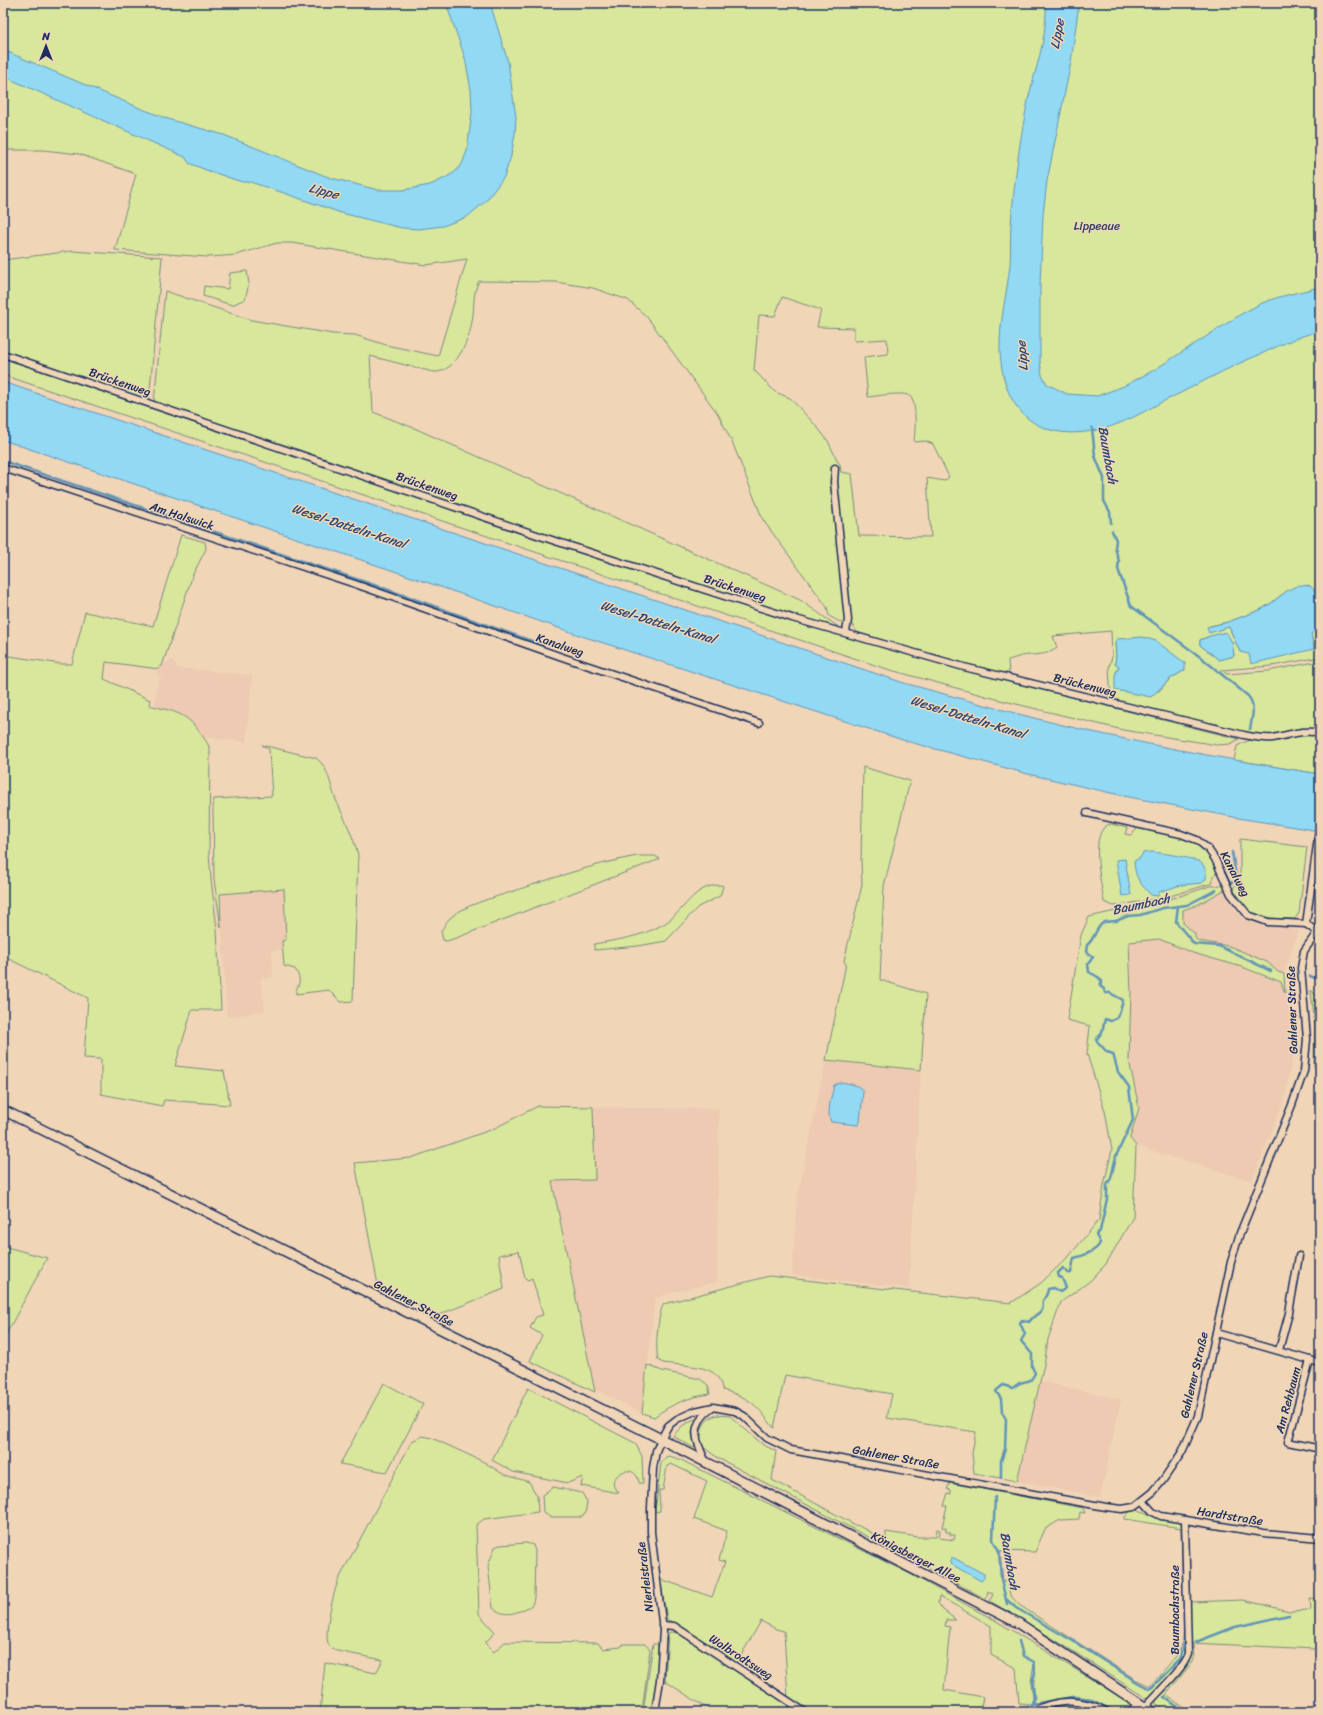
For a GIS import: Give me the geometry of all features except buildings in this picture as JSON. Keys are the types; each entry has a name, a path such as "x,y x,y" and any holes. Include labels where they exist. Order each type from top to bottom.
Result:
{"main road":[{"name":"Gahlener Straße","path":"3,1110 661,1439"},
{"name":"Königsberger Allee","path":"661,1439 1018,1623 1145,1708"}],"street":[{"name":"Brückenweg","path":"3,354 648,572 792,618 846,632 964,667 1244,735 1272,738 1303,731 1320,733"},
{"name":"Am Halswick","path":"3,468 355,584"},
{"path":"835,468 834,482 848,620 846,632"},
{"name":"Kanalweg","path":"355,584 565,658 759,722"},
{"name":"Kanalweg","path":"1087,813 1181,834 1197,840 1208,849 1216,859 1231,894 1248,915 1268,922 1306,924"},
{"path":"1318,929 1306,924 1320,823"},
{"name":"Gahlener Straße","path":"661,1439 668,1426 677,1419 695,1410 713,1407 734,1411 744,1416 767,1438 792,1450 1106,1507 1122,1509 1134,1507 1143,1501 1163,1480 1182,1452 1198,1416 1231,1262 1240,1233 1304,1071 1307,1040 1301,968 1304,951 1318,929"},
{"path":"1279,1350 1293,1292 1299,1256"},
{"name":"Am Rehbaum","path":"1216,1333 1320,1363"},
{"name":"Am Rehbaum","path":"1310,1360 1288,1442 1316,1448"},
{"path":"706,1462 697,1445 695,1434 698,1422 703,1414 713,1407"},
{"name":"Nierleistraße","path":"655,1712 660,1680 662,1625 651,1532 653,1468 656,1451 661,1439"},
{"name":"Hardtstraße","path":"1143,1501 1153,1512 1161,1516 1264,1534 1320,1538"},
{"name":"Baumbachstraße","path":"1130,1712 1145,1708 1180,1668 1186,1660 1188,1654 1185,1520"},
{"name":"Walbrodtsweg","path":"662,1625 674,1626 806,1712"},
{"path":"1031,1712 1059,1703 1076,1701 1094,1705 1108,1712"}],"shaded area":[{"path":"173,660 177,668 252,675 246,742 204,737 193,723 179,713 155,707 157,686 161,677 157,673 160,666"},
{"path":"284,889 286,940 282,941 283,949 272,951 273,977 260,979 265,1008 263,1011 227,1017 220,894"},
{"path":"1226,889 1237,909 1246,917 1263,924 1296,927 1298,930 1284,974 1278,972 1267,962 1229,946 1198,941 1183,923 1183,910 1197,905"},
{"path":"1159,939 1193,953 1242,967 1281,982 1294,1027 1295,1042 1285,1097 1252,1181 1136,1146 1130,1138 1139,1108 1129,1060 1131,993 1129,942"},
{"path":"826,1060 921,1070 909,1288 792,1275 797,1200"},
{"path":"538,1106 719,1109 717,1282 673,1292 655,1298 642,1413 594,1389"},
{"path":"1040,1381 1121,1400 1100,1497 1018,1481"}],"green space":[{"name":"Lippeaue","path":"3,3 1320,3 1320,657 1272,666 1221,670 1227,674 1268,671 1320,661 1320,730 1306,729 1269,736 1246,734 1220,727 1218,724 1179,717 1111,701 1109,667 1112,657 1111,631 1053,636 1057,648 1053,651 1044,654 1021,656 1008,660 1009,676 857,632 851,623 842,623 829,616 827,607 763,520 733,444 718,414 647,317 628,300 593,288 556,282 479,281 475,290 471,328 465,346 448,367 441,371 433,372 370,356 373,412 414,428 800,600 840,628 785,613 610,556 154,402 165,291 251,320 333,334 355,335 386,345 438,356 467,259 426,265 292,243 277,243 236,255 207,257 115,250 136,174 79,154 43,150 3,150","holes":["782,297 821,310 817,327 854,328 854,340 856,341 887,339 888,354 864,357 868,397 888,394 908,395 911,398 915,409 914,442 925,441 933,444 949,477 945,481 927,478 931,537 859,536 852,474 841,472 840,464 828,441 790,398 775,392 754,370 759,315 775,316","1309,585 1311,634 1314,649 1240,652 1229,627 1210,626 1228,622 1260,610 1288,590","1210,636 1232,642 1234,656 1219,660 1200,645 1200,640","1115,642 1185,670 1170,679 1159,691 1128,692 1116,690 1116,672 1119,666 1115,664"]},
{"path":"72,251 162,257 149,400 3,351 3,260"},
{"path":"247,271 249,284 245,299 232,305 203,296 204,286 228,289 230,273"},
{"path":"3,358 564,547 787,620 1003,680 1239,739 1230,744 1217,745 1123,730 1000,700 887,669 3,375"},
{"path":"181,535 205,542 206,549 193,574 162,666 160,666 159,669 106,662 104,679 150,700 149,705 182,715 198,730 210,749 209,853 217,930 221,1010 192,1010 175,1066 224,1071 230,1105 164,1100 162,1106 101,1094 101,1059 84,1058 88,998 3,956 3,655 61,664 72,664 85,612 153,626"},
{"path":"1311,734 1320,738 1320,774 1234,760 1237,746 1252,739"},
{"path":"262,745 316,758 324,766 336,800 354,840 358,855 353,1001 341,1002 329,990 296,994 299,984 298,975 295,969 284,966 282,941 286,940 284,889 220,894 221,928 214,879 214,799 272,796 269,749"},
{"path":"863,767 910,781 884,886 880,980 926,994 921,1070 826,1060 846,964 844,961 862,885 861,860"},
{"path":"1111,824 1127,828 1125,834 1131,835 1138,828 1176,835 1194,842 1208,853 1218,869 1212,880 1213,883 1167,897 1114,906 1104,902 1099,871 1098,846 1100,836 1104,828"},
{"path":"1240,839 1307,847 1299,913 1295,919 1274,918 1258,915 1250,912 1237,899 1232,889 1240,881"},
{"path":"637,856 655,856 660,859 456,938 447,941 443,940 441,931 448,920 455,914 470,906 487,899 574,872"},
{"path":"1224,885 1226,889 1197,905 1183,910 1183,923 1195,934 1195,938 1198,941 1229,946 1267,962 1278,972 1284,974 1285,993 1281,982 1242,967 1193,953 1159,939 1129,942 1131,993 1129,1060 1139,1108 1130,1138 1136,1146 1133,1217 1106,1264 1090,1281 1061,1302 1048,1339 1045,1360 1017,1481 974,1473 972,1453 976,1432 887,1418 892,1394 785,1375 774,1428 758,1408 748,1400 723,1390 718,1378 712,1372 702,1368 663,1363 659,1361 657,1350 657,1332 660,1315 664,1304 769,1276 1011,1303 1041,1283 1070,1255 1099,1220 1104,1185 1112,1150 1105,1111 1087,1054 1090,1026 1067,1020 1081,935 1089,917 1177,897 1210,886"},
{"path":"711,886 723,886 720,896 698,907 666,941 638,946 594,950 594,944 637,935 662,925 677,914 695,894"},
{"path":"1311,990 1320,1000 1320,1068 1314,1067 1315,1027"},
{"path":"538,1106 593,1107 595,1180 552,1181 595,1392 530,1361 542,1335 530,1328 536,1317 543,1315 532,1278 528,1280 525,1278 519,1251 499,1255 504,1289 438,1315 378,1285 355,1163 411,1158 493,1129"},
{"path":"3,1246 47,1258 3,1340"},
{"path":"647,1365 662,1371 700,1379 708,1385 710,1394 680,1402 667,1408 654,1417 642,1413"},
{"path":"384,1383 423,1404 387,1472 340,1464"},
{"path":"528,1388 635,1443 642,1456 643,1483 639,1483 635,1474 628,1471 623,1472 616,1477 613,1482 614,1487 619,1493 581,1486 583,1477 568,1483 513,1472 492,1460"},
{"path":"717,1415 730,1416 763,1445 776,1451 772,1480 850,1522 851,1524 859,1526 886,1541 886,1532 918,1537 936,1537 937,1529 940,1530 939,1538 954,1540 955,1535 950,1535 950,1532 946,1532 946,1528 942,1527 947,1506 944,1506 948,1493 951,1494 951,1490 947,1489 950,1483 1083,1508 1085,1513 1080,1512 1079,1519 1060,1520 1045,1529 1035,1552 1000,1551 1003,1581 1007,1581 1010,1595 1019,1605 1135,1679 1150,1686 1175,1658 1183,1640 1184,1622 1181,1528 1125,1519 1125,1517 1133,1511 1138,1511 1162,1520 1181,1523 1183,1525 1185,1655 1162,1686 1146,1698 1057,1641 990,1601 993,1594 988,1591 986,1599 718,1458 703,1447 699,1437 701,1437 703,1426 707,1420"},
{"path":"694,1419 696,1420 692,1433 695,1446 694,1448 673,1436 682,1426"},
{"path":"423,1436 432,1438 484,1462 503,1474 529,1482 537,1496 538,1512 484,1519 476,1525 479,1614 495,1632 485,1643 494,1652 505,1642 598,1643 603,1649 621,1647 623,1644 645,1644 650,1650 642,1712 320,1712 325,1663 376,1673 383,1660 337,1651 332,1648 328,1643 327,1637 330,1612 338,1581 412,1441"},
{"path":"669,1456 679,1459 910,1574 998,1622 1127,1701 1129,1704 1128,1709 1123,1712 1116,1712 1090,1698 1073,1696 1034,1704 1035,1662 1031,1682 1033,1698 1031,1704 1019,1703 1016,1668 991,1655 991,1626 939,1596 938,1603 943,1610 956,1620 946,1620 945,1626 950,1627 944,1690 983,1697 980,1712 809,1712 788,1698 784,1631 776,1629 761,1621 736,1664 667,1619 660,1579 712,1597 725,1562 719,1560 727,1531 694,1519 707,1481 671,1464 667,1466 663,1490 659,1490 660,1511 655,1512 661,1463 666,1457"},
{"path":"553,1487 582,1493 587,1502 585,1514 581,1517 550,1517 543,1512 542,1495"},
{"path":"526,1543 533,1545 535,1551 534,1598 532,1605 517,1612 508,1614 503,1613 493,1608 488,1566 495,1547 500,1545"},
{"path":"1310,1598 1320,1599 1320,1705 1315,1649 1193,1643 1194,1660 1165,1696 1191,1712 1167,1712 1156,1705 1156,1699 1190,1653 1190,1602 1243,1600 1289,1611 1311,1610"},
{"path":"668,1633 679,1633 802,1712 713,1712 665,1681"},
{"path":"653,1644 658,1644 657,1681 651,1712 643,1712"},
{"path":"1073,1704 1087,1706 1098,1712 1036,1712"}],"water":[{"name":"Lippe","path":"446,3 490,3 508,62 516,117 511,156 504,177 486,201 467,217 443,226 419,229 402,228 341,213 250,182 242,182 206,170 189,163 185,157 3,76 3,50 142,109 171,120 224,135 328,177 378,190 403,190 430,185 455,172 462,164 467,151 472,112 471,90 465,58"},
{"name":"Lippe","path":"1046,3 1079,3 1071,62 1047,181 1043,215 1040,284 1040,361 1042,375 1047,384 1067,394 1097,396 1124,386 1154,370 1243,313 1262,303 1279,297 1320,287 1320,331 1290,341 1235,365 1124,421 1102,429 1080,433 1060,432 1043,428 1029,419 1017,407 1008,392 1003,373 1000,351 1002,319 1010,265 1011,224 1017,164 1027,105 1044,35"},
{"name":"Wesel-Datteln-Kanal","path":"3,382 904,683 1069,727 1206,755 1320,774 1320,831 1244,819 1124,796 1028,774 906,741 582,636 406,575 3,440"},
{"path":"1299,585 1310,586 1314,589 1316,594 1318,612 1317,629 1311,634 1314,649 1251,664 1249,654 1240,652 1229,627 1209,633 1207,627 1228,622 1260,610 1288,590"},
{"path":"1226,632 1232,642 1234,656 1219,660 1200,645 1200,640"},
{"path":"1143,637 1156,641 1185,663 1185,670 1170,679 1151,697 1115,689 1115,675 1119,666 1115,664 1115,642 1117,639"},
{"path":"1150,852 1200,862 1205,870 1206,879 1202,883 1181,885 1159,892 1158,896 1151,895 1137,877 1134,861 1140,858 1143,853"},
{"path":"1125,859 1131,895 1122,896 1116,860"},
{"path":"842,1082 862,1089 860,1122 858,1125 831,1122 829,1108 834,1085"},
{"path":"954,1558 984,1574 984,1578 981,1581 951,1564 951,1559"}],"waterway":[{"name":"Baumbach","path":"1092,428 1095,456 1104,478 1104,501 1110,512 1111,523"},
{"path":"3,461 389,590 543,645"},
{"name":"Baumbach","path":"1112,531 1116,540 1115,548 1119,561 1118,569 1131,606 1203,659 1248,696 1253,707 1250,729"},
{"name":"Baumbach","path":"1231,883 1235,881 1236,876 1232,852"},
{"name":"Baumbach","path":"1001,1478 1001,1461 1005,1449 1006,1419 1002,1412 1001,1399 996,1391 1003,1385 1012,1388 1019,1383 1029,1381 1035,1373 1032,1367 1032,1354 1021,1341 1025,1334 1020,1323 1022,1320 1029,1322 1041,1311 1048,1289 1053,1288 1060,1292 1066,1288 1058,1273 1063,1268 1068,1273 1071,1273 1074,1258 1092,1251 1100,1243 1096,1235 1100,1231 1107,1199 1107,1185 1111,1178 1116,1156 1133,1120 1129,1087 1118,1072 1113,1054 1107,1052 1096,1040 1102,1032 1105,1019 1111,1021 1117,1018 1123,1000 1110,993 1105,993 1104,989 1100,986 1102,981 1089,972 1088,964 1093,957 1086,952 1087,945 1090,943 1099,927 1104,922 1116,921 1128,916 1140,915 1163,908 1187,905 1216,890"},
{"path":"1178,906 1176,922 1194,944 1219,946 1271,971"},
{"path":"1310,976 1320,980"},
{"name":"Baumbach","path":"995,1497 993,1540 999,1551 1001,1579 1007,1604"},
{"path":"1006,1599 1016,1608 1073,1641 1150,1689 1179,1660 1183,1644"},
{"path":"1196,1642 1235,1627 1289,1615"},
{"name":"Baumbach","path":"1019,1641 1023,1656 1034,1662 1035,1673 1032,1682 1034,1698 1032,1704 1022,1711"},
{"path":"1032,1704 1073,1697 1090,1699 1115,1712"},
{"path":"1164,1697 1185,1712"}]}
